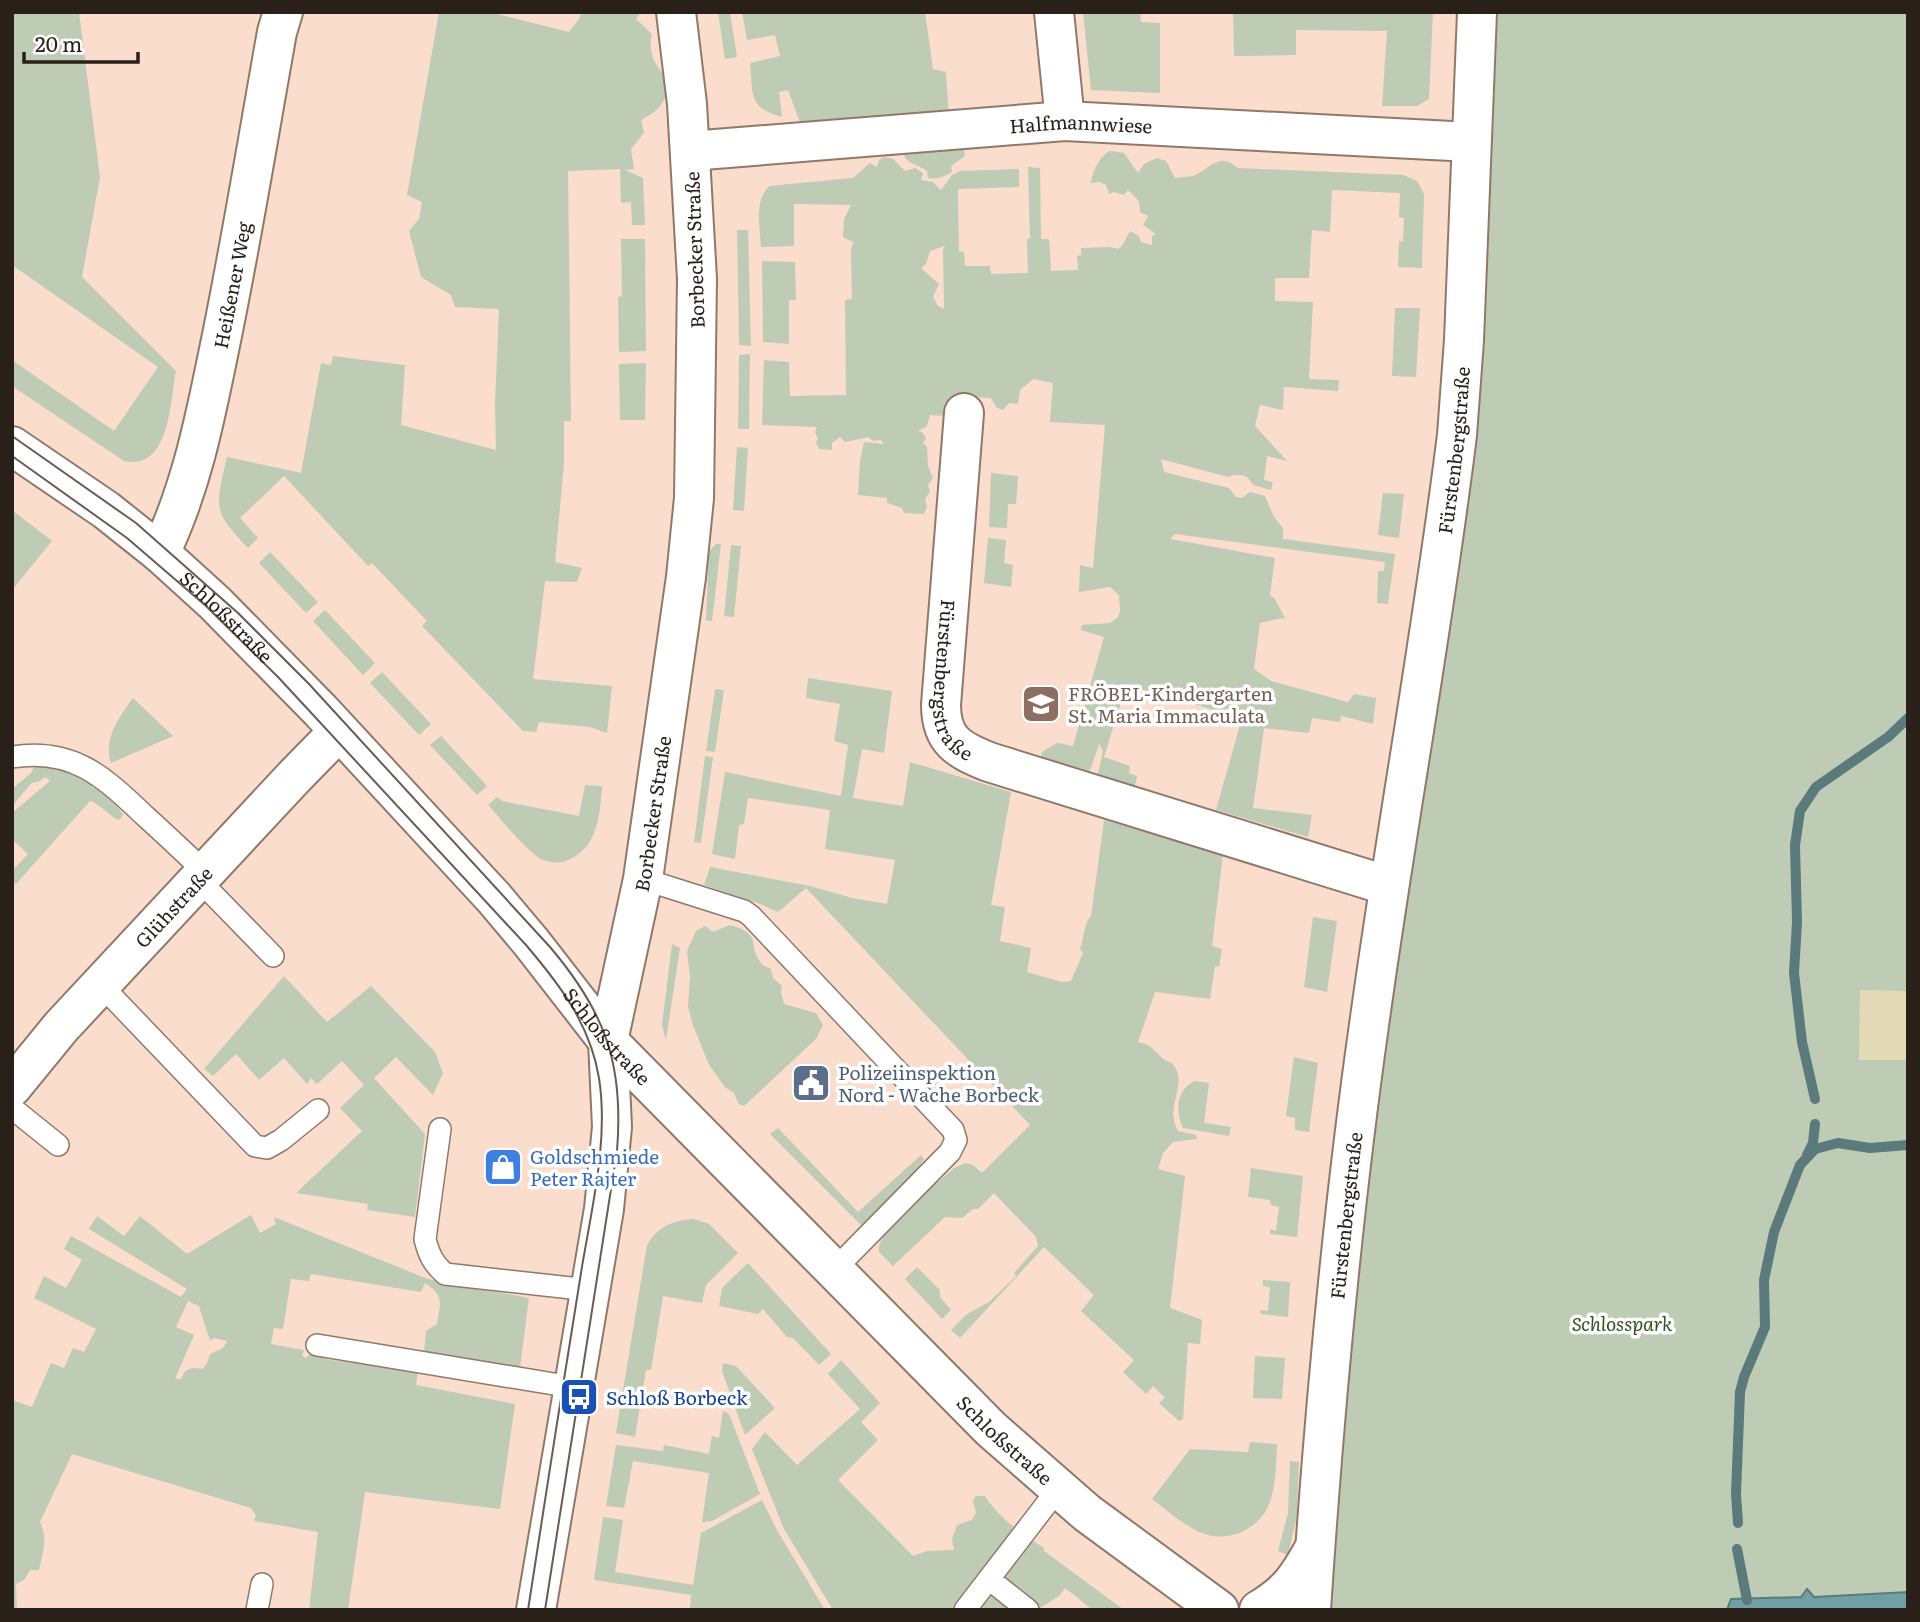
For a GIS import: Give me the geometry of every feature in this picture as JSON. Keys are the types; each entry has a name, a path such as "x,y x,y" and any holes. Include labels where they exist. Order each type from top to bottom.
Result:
{"street":[{"name":"Borbecker Straße","path":"536,1610 612,1145 608,1041 643,879 686,577 694,498 697,279 690,151 676,12"},
{"path":"1054,12 1065,121"},
{"name":"Fürstenbergstraße","path":"1311,1610 1341,1245 1368,1032 1457,435 1464,340 1477,12"},
{"name":"Heißener Weg","path":"160,553 179,509 205,419 238,262 274,19"},
{"name":"Halfmannwiese","path":"690,151 1065,121 1471,142"},
{"name":"Fürstenbergstraße","path":"964,413 956,545 941,705 941,718 949,739 964,751 989,762 1389,886"},
{"name":"Schloßstraße","path":"12,446 106,510 160,553 242,628 494,898 608,1041 982,1421 1058,1489 1219,1610"},
{"name":"Glühstraße","path":"12,1087 61,1027 201,875 339,732"},
{"name":"Fürstenbergstraße","path":"1259,1610 1293,1584 1315,1548"}],"lane":[{"path":"12,757 29,754 52,755 73,761 114,786 201,875 273,956"},
{"path":"643,879 744,911 751,916 953,1129 956,1140 950,1152 834,1270"},
{"path":"101,985 255,1146 267,1148 318,1110"},
{"path":"12,1108 58,1145"},
{"path":"440,1129 425,1239 429,1255 436,1265 445,1273 589,1290"},
{"path":"317,1345 572,1387"},
{"path":"965,1610 1058,1489"},
{"path":"989,1579 1028,1610"},
{"path":"257,1610 262,1584"}],"green space":[{"path":"12,12 79,12 100,177 82,277 176,371 165,431 151,456 139,461 124,461 12,386 12,360 114,431 158,367 12,265"},
{"path":"439,12 489,12 569,32 582,12 641,12 636,19 652,34 651,48 654,59 669,81 661,105 641,120 644,133 631,149 634,169 625,170 643,178 645,225 632,225 631,202 621,203 620,169 568,171 571,421 564,421 564,463 555,562 582,568 577,582 545,581 533,679 612,686 607,733 590,727 539,722 536,732 523,731 422,626 427,621 372,563 368,566 284,476 240,518 258,538 248,548 228,524 220,507 220,487 227,457 301,473 321,363 331,365 333,356 405,365 401,425 496,450 499,309 455,307 451,295 421,277 409,231 419,219 422,202 407,195"},
{"path":"718,12 730,12 737,57 725,59"},
{"path":"742,12 925,12 933,69 946,72 949,117 965,156 951,166 952,172 938,178 928,178 927,171 907,159 902,145 801,125 788,90 779,92 782,117 763,109 752,91 750,63 780,56 775,35 747,40"},
{"path":"1083,12 1140,12 1141,22 1160,23 1160,93 1091,90"},
{"path":"1233,12 1433,12 1429,99 1417,106 1382,106 1387,31 1296,30 1296,55 1234,56"},
{"name":"Schlosspark","path":"1477,12 1908,12 1908,1610 1311,1610 1430,623"},
{"path":"1110,151 1124,153 1138,173 1144,164 1157,158 1166,161 1175,178 1193,176 1214,163 1225,161 1238,168 1403,175 1417,181 1424,194 1422,268 1398,267 1399,241 1403,241 1404,218 1399,217 1400,193 1332,190 1330,232 1312,230 1309,278 1275,278 1275,301 1313,302 1309,379 1339,380 1338,391 1284,387 1283,410 1260,405 1255,426 1287,461 1267,456 1264,480 1273,482 1271,490 1253,485 1242,475 1228,477 1161,459 1164,472 1229,488 1236,497 1242,498 1250,492 1265,496 1274,517 1283,528 1283,539 1395,554 1388,604 1377,603 1378,571 1384,571 1385,562 1175,534 1170,539 1275,558 1270,595 1286,620 1283,618 1260,623 1254,669 1271,681 1348,702 1354,694 1376,698 1373,724 1341,716 1340,722 1312,718 1309,733 1264,728 1253,808 1312,815 1308,837 1216,810 1242,718 1130,686 1123,696 1104,757 1130,766 1129,773 1137,776 1135,786 1098,774 1103,750 1099,744 1090,771 1041,757 1042,752 1057,743 1073,746 1104,637 1081,630 1082,625 1110,623 1118,617 1120,611 1119,595 1110,587 1079,592 1080,565 1093,568 1105,425 1050,422 1053,383 1033,379 1020,390 1018,404 1009,403 1003,410 996,407 991,398 974,397 944,416 930,415 927,426 918,431 926,438 923,443 927,447 928,466 933,478 928,485 930,492 925,499 927,507 924,514 904,513 902,508 887,503 887,498 858,495 864,442 884,444 881,440 874,441 868,437 845,442 840,437 832,443 832,450 819,449 815,432 817,427 762,425 764,360 789,362 790,396 846,395 845,300 852,299 853,242 843,237 844,219 851,205 794,204 794,246 761,247 761,199 769,186 853,178 870,163 877,167 879,160 884,157 893,159 905,171 915,168 923,173 921,180 933,182 941,190 952,175 960,171 1019,169 1019,187 958,189 959,251 964,252 965,266 990,266 991,274 1028,273 1028,167 1040,168 1041,239 1049,239 1051,271 1078,270 1077,256 1081,255 1081,248 1118,249 1130,231 1139,236 1141,242 1152,245 1152,236 1156,234 1143,225 1148,216 1140,212 1139,201 1128,190 1124,195 1114,192 1109,194 1106,185 1100,182 1091,183 1097,164","holes":["945,246 944,309 938,306 933,297 939,284 921,268 926,264 930,251"]},
{"path":"737,230 748,230 751,346 739,345"},
{"path":"621,239 645,239 646,351 619,352"},
{"path":"762,261 795,262 796,300 789,300 789,344 763,342"},
{"path":"1395,308 1420,308 1416,377 1392,376"},
{"path":"750,354 749,429 738,429 739,355"},
{"path":"646,363 645,420 620,420 619,364"},
{"path":"737,447 748,448 744,511 733,510"},
{"path":"991,473 1018,476 1016,504 1008,504 1007,528 989,527"},
{"path":"1383,493 1404,494 1399,538 1378,535"},
{"path":"12,510 52,541 12,590"},
{"path":"988,538 1006,540 1004,563 1013,565 1011,587 984,583"},
{"path":"716,544 721,544 712,621 706,620 709,551"},
{"path":"731,545 741,546 734,617 724,616"},
{"path":"270,552 318,602 306,613 259,563"},
{"path":"325,610 375,663 363,675 313,621"},
{"path":"382,672 431,724 419,735 370,683"},
{"path":"808,678 892,691 884,753 862,749 853,798 903,806 910,762 1011,792 991,905 1005,907 1000,941 1031,948 1027,972 1062,982 1071,981 1083,953 1080,949 1085,926 1091,916 1104,820 1223,854 1212,946 1222,949 1219,967 1215,966 1210,999 1155,992 1138,1042 1151,1047 1174,1066 1179,1080 1174,1122 1178,1131 1196,1135 1197,1139 1173,1142 1163,1153 1158,1169 1185,1176 1170,1308 1202,1320 1200,1344 1188,1343 1183,1419 1179,1421 1159,1403 1165,1398 1153,1386 1146,1394 1123,1372 1134,1360 1081,1311 1094,1295 1044,1247 960,1338 951,1330 967,1314 989,1302 1016,1276 1014,1273 1038,1246 1036,1237 994,1193 978,1209 973,1209 962,1218 945,1217 893,1266 879,1252 887,1231 897,1219 954,1168 965,1163 973,1165 982,1173 1030,1125 806,888 778,912 704,885 710,867 887,904 895,860 825,849 830,810 748,798 744,824 739,825 735,859 712,854 725,772 841,796 848,745 834,741 840,704 806,698"},
{"path":"715,689 724,690 715,752 706,751"},
{"path":"133,698 173,736 111,763 111,737"},
{"path":"441,736 487,786 477,795 430,745"},
{"path":"705,756 713,757 701,843 694,842"},
{"path":"35,764 63,769 90,779 92,787 110,800 123,815 119,820 90,801 16,884 12,880 12,871 28,854 12,839 12,813 50,781 45,777 32,783 12,808 12,789 31,773"},
{"path":"585,785 602,786 598,819 586,847 578,855 562,862 547,861 535,855 488,805 497,797 502,801 579,816"},
{"path":"1313,917 1337,921 1327,992 1304,987"},
{"path":"730,925 751,936 757,957 763,965 771,969 773,978 782,986 784,1004 816,1013 823,1025 816,1039 744,1106 739,1104 734,1093 725,1087 709,1065 688,1007 690,977 687,951 696,931 705,926 713,932"},
{"path":"672,944 680,948 666,1040 662,1025"},
{"path":"284,976 327,1022 371,986 435,1052 443,1073 433,1095 396,1057 374,1078 425,1134 415,1217 367,1210 368,1204 296,1193 362,1131 340,1108 364,1085 342,1061 317,1084 311,1078 307,1084 284,1058 259,1080 236,1054 213,1076 204,1069"},
{"path":"1294,1057 1318,1063 1309,1132 1295,1130 1295,1118 1286,1116"},
{"path":"1195,1081 1209,1083 1204,1123 1231,1127 1229,1136 1183,1128 1179,1101 1184,1090"},
{"path":"778,1128 858,1212 921,1155 924,1159 916,1172 862,1226 770,1134"},
{"path":"1251,1168 1303,1176 1297,1237 1270,1234 1270,1229 1276,1231 1279,1207 1271,1205 1270,1200 1248,1197"},
{"path":"251,1215 260,1233 276,1224 274,1217 428,1279 529,1298 520,1367 424,1353 426,1331 437,1324 440,1305 436,1292 425,1283 421,1292 311,1274 309,1281 291,1279 283,1329 274,1328 271,1344 304,1350 302,1355 305,1358 315,1352 329,1360 418,1371 416,1385 515,1404 500,1509 365,1492 348,1610 309,1610 318,1532 254,1521 256,1515 251,1508 72,1454 40,1522 44,1540 39,1570 30,1570 24,1580 16,1584 17,1610 12,1610 12,1400 32,1407 51,1363 64,1368 73,1348 84,1352 96,1329 34,1298 44,1276 66,1288 82,1260 64,1249 71,1236 181,1297 187,1289 89,1229 97,1216 124,1236 140,1216 187,1254","holes":["188,1301 199,1306 210,1341 214,1338 227,1341 223,1348 210,1354 203,1369 192,1368 185,1371 181,1379 175,1379 194,1335 176,1327"]},
{"path":"694,1219 709,1224 738,1253 706,1285 702,1303 663,1296 651,1370 646,1370 635,1437 616,1433 647,1245 656,1233 667,1225"},
{"path":"748,1263 831,1354 819,1365 793,1338 787,1337 763,1309 758,1314 719,1306 722,1288"},
{"path":"917,1267 940,1290 940,1297 951,1310 942,1319 905,1279"},
{"path":"1263,1280 1290,1282 1288,1317 1261,1314 1260,1310 1268,1311 1270,1287 1263,1286"},
{"path":"1255,1356 1285,1358 1282,1399 1253,1398"},
{"path":"841,1360 880,1403 861,1422 878,1440 838,1480 913,1556 927,1551 954,1550 952,1539 957,1525 972,1520 976,1513 973,1501 976,1496 985,1496 997,1512 1012,1525 1124,1610 1093,1610 1065,1588 1059,1596 1037,1610 833,1610 784,1529 752,1449 765,1432 797,1465 860,1409 828,1374"},
{"path":"723,1363 736,1366 775,1408 745,1435 722,1371"},
{"path":"723,1411 729,1414 760,1494 712,1521 702,1522 709,1473 633,1461 624,1508 606,1506 616,1445 663,1451 664,1445 709,1454 712,1436 719,1438"},
{"path":"1250,1442 1277,1444 1272,1496 1268,1507 1252,1526 1230,1535 1206,1535 1182,1522 1152,1499 1190,1449 1248,1452"},
{"path":"1290,1461 1299,1462 1297,1515 1288,1555 1278,1551 1288,1513"},
{"path":"762,1500 825,1610 690,1610 691,1595 594,1580 603,1517 623,1520 615,1572 693,1585 701,1533"}],"sand":[{"path":"1860,990 1908,991 1908,1060 1859,1060"}],"water":[{"path":"1807,1589 1814,1597 1908,1592 1908,1610 1727,1610 1731,1599 1801,1597"}],"waterway":[{"path":"1815,1099 1802,1042 1794,973 1797,922 1795,845 1800,811 1816,787 1888,737 1908,718"},
{"path":"1807,1155 1813,1143 1815,1124"},
{"path":"1738,1523 1736,1494 1740,1392 1765,1327 1764,1280 1774,1232 1800,1165 1815,1149 1838,1143 1870,1148 1908,1145"},
{"path":"1737,1549 1747,1600"}],"tram line":[{"path":"12,436 136,523 238,613 309,684 550,947 569,971 598,1018 614,1066 617,1151 545,1610"},
{"path":"12,456 127,538 206,606 278,677 526,945 562,990 589,1040 595,1058 602,1102 600,1151 528,1610"}],"place":[{"name":"FRÖBEL-Kindergarten St. Maria Immaculata","path":"1041,704"},
{"name":"Polizeiinspektion Nord - Wache Borbeck","path":"811,1083"},
{"name":"Goldschmiede Peter Rajter","path":"503,1167"},
{"name":"Schloß Borbeck","path":"579,1397"}]}
